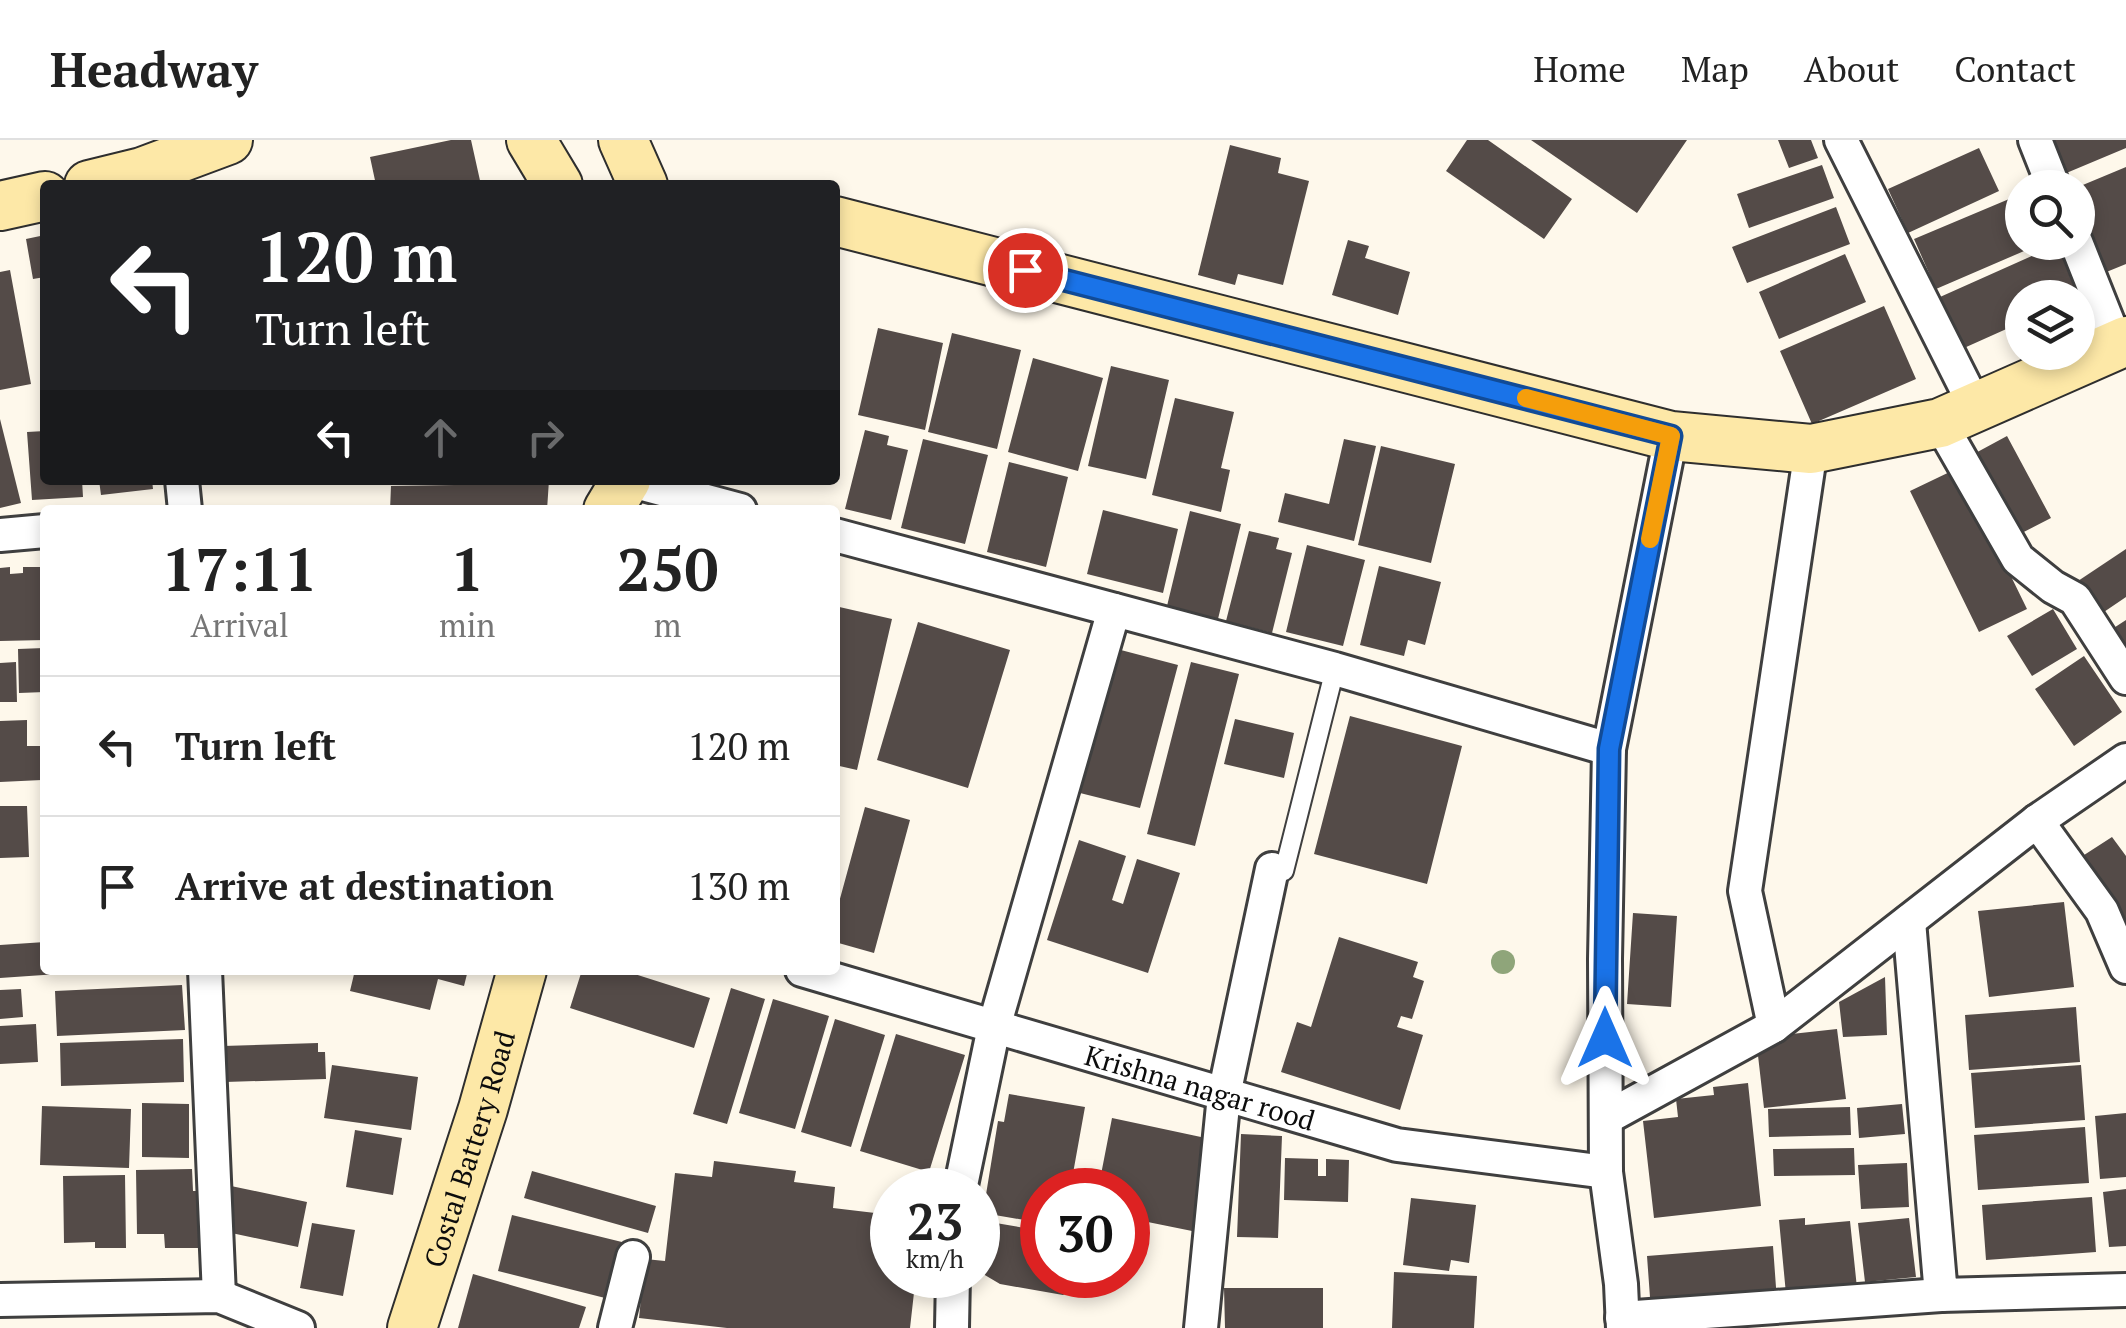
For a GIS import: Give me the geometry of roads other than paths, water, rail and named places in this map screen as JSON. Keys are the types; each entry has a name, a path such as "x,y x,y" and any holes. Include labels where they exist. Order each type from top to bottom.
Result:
{"street":[{"path":"143,179 228,140"},
{"path":"531,140 555,180"},
{"path":"623,140 641,180"},
{"path":"1841,140 2018,559 2075,599 2126,678"},
{"path":"2036,140 2047,170"},
{"path":"0,206 40,197"},
{"path":"840,221 1671,436 1811,450 1958,416 2122,343 2084,260"},
{"path":"1671,436 1609,749 1606,1172 1623,1323 1941,1295 2126,1290"},
{"path":"1774,1026 1746,891 1811,450"},
{"path":"608,505 623,485"},
{"path":"646,485 721,505"},
{"path":"0,534 40,531"},
{"path":"840,536 1335,668 1609,749"},
{"path":"965,1168 994,1027 1114,610"},
{"path":"1606,1118 1774,1026 2037,822 2126,760"},
{"path":"2037,822 2102,911 2126,967"},
{"path":"1201,1328 1224,1094 1278,870"},
{"path":"1909,921 1941,1295"},
{"path":"205,975 219,1296"},
{"name":"Costal Battery Road","path":"412,1328 484,1109 521,975"},
{"name":"Krishna nagar rood","path":"819,975 1398,1146 1606,1172"},
{"path":"615,1328 633,1256"},
{"path":"0,1300 219,1296 298,1328"},
{"path":"952,1328 953,1298"}],"lane":[{"path":"1278,870 1335,668"}]}
